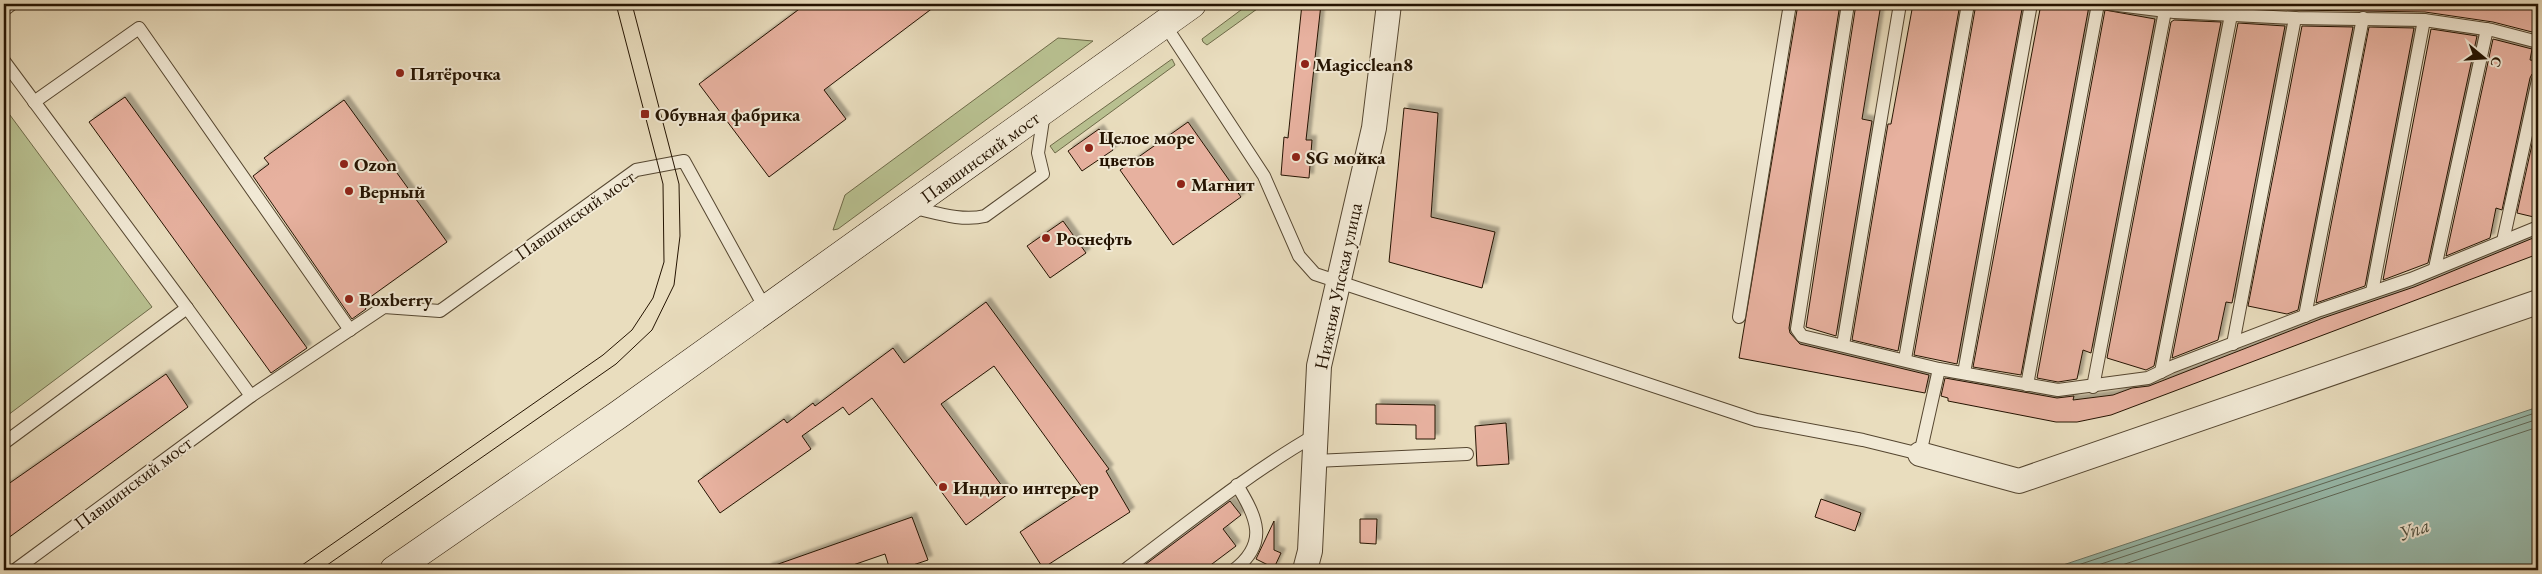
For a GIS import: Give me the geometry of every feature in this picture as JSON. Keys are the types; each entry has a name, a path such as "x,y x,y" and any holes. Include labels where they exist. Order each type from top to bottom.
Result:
{"main road":[{"name":"Павшинский мост","path":"394,570 618,415 1192,4"}],"street":[{"name":"Нижняя Упская улица","path":"1305,570 1310,551 1319,366 1374,128 1389,4"},
{"path":"1920,454 2020,481 2538,302"}],"lane":[{"path":"4,10 12,4"},
{"path":"1738,317 1790,4"},
{"path":"1848,4 1797,330 1802,336 1964,374 2058,390 2094,387 2148,378 2538,227"},
{"path":"1843,345 1900,4"},
{"path":"1905,359 1968,4"},
{"path":"1964,374 2031,4"},
{"path":"2027,385 2098,4"},
{"path":"2110,4 2165,11 2231,15 2424,20 2487,29 2538,42"},
{"path":"2094,387 2165,11"},
{"path":"2161,372 2231,15"},
{"path":"2233,344 2295,18"},
{"path":"2305,316 2363,18"},
{"path":"2372,292 2424,20"},
{"path":"1165,25 1264,176 1300,256 1315,274 1337,283 1756,420 1864,440 1920,454 1939,369"},
{"path":"34,102 139,28 350,330"},
{"path":"2435,268 2487,29"},
{"path":"4,61 251,396"},
{"path":"2503,241 2538,80"},
{"path":"910,207 974,219 985,216 1043,174 1038,153 1044,111"},
{"name":"Павшинский мост","path":"15,570 251,396 384,307 440,311 636,170 684,161 765,308"},
{"path":"4,443 187,308"},
{"path":"1125,570 1237,485 1317,434"},
{"path":"1315,461 1468,454"},
{"path":"1234,570 1250,555 1256,539 1254,516 1237,485"}],"green space":[{"path":"1249,4 1264,4 1207,45 1203,42 1202,39"},
{"path":"1058,38 1093,41 838,229 833,230 845,195"},
{"path":"1172,59 1175,65 1055,153 1050,146"},
{"path":"4,107 152,307 4,418"}],"water":[{"name":"Упа","path":"2538,407 2538,570 2048,570"}],"building":[{"path":"806,4 938,4 824,90 846,119 769,177 699,84"},
{"name":"Magicclean8","path":"1302,4 1321,4 1306,140 1312,140 1309,178 1281,175 1284,137 1288,138"},
{"path":"1798,4 1840,4 1789,328 1790,333 1800,344 1929,375 1925,393 1739,358"},
{"path":"1856,4 1881,4 1862,119 1872,121 1836,336 1806,327"},
{"path":"1913,4 1960,4 1898,351 1852,340 1888,124 1891,124"},
{"path":"1976,4 1992,4 2022,9 1957,364 1914,355"},
{"path":"2041,4 2089,6 2021,375 1973,367"},
{"path":"2184,4 2506,4 2538,7 2538,23 2536,33 2493,22 2425,12 2295,10"},
{"path":"2105,10 2155,19 2091,353 2083,350 2077,379 2058,382 2037,378"},
{"path":"2174,20 2221,22 2154,366 2146,370 2107,358 2171,22"},
{"path":"2238,23 2285,26 2232,303 2226,302 2218,340 2172,358"},
{"path":"2302,26 2353,27 2298,310 2287,314 2248,306"},
{"path":"2369,27 2414,28 2365,286 2316,303"},
{"path":"2431,29 2477,36 2428,263 2383,280"},
{"path":"2493,39 2532,49 2530,60 2538,61 2538,72 2532,74 2530,78 2502,210 2496,208 2490,238 2446,256"},
{"path":"125,97 307,348 271,373 89,122"},
{"name":"Верный","path":"344,100 447,242 362,303 366,309 352,319 253,176 269,164 264,158"},
{"path":"1404,108 1438,113 1431,217 1495,232 1482,288 1389,262"},
{"path":"2538,117 2538,218 2517,213"},
{"name":"Магнит","path":"1188,122 1241,197 1173,245 1120,170"},
{"name":"Целое море цветов","path":"1099,129 1113,150 1082,171 1068,151"},
{"path":"1063,221 1086,253 1050,278 1027,246"},
{"path":"2538,236 2538,254 2111,415 2077,422 2056,422 1948,401 1948,398 1941,396 1945,378 2057,398 2074,396 2073,400 2113,395 2132,388 2149,386 2323,318 2414,287"},
{"path":"986,302 1109,469 1106,471 1130,512 1043,568 1020,532 1084,490 994,366 941,404 1008,494 966,525 872,398 849,415 843,407 802,436 811,449 720,513 698,481 784,419 787,423 813,403 815,406 893,348 904,363"},
{"path":"166,374 188,407 4,541 4,487"},
{"path":"1376,404 1435,405 1435,439 1416,439 1416,425 1376,424"},
{"path":"1506,423 1509,464 1477,466 1475,426"},
{"path":"1821,499 1861,513 1855,531 1815,517"},
{"path":"1230,501 1241,515 1223,529 1236,546 1204,570 1138,570"},
{"path":"912,517 928,560 898,570 890,570 885,554 853,565 855,570 767,570 767,568"},
{"path":"1360,519 1377,519 1376,544 1360,543"},
{"path":"1274,521 1274,550 1281,553 1274,568 1256,559"}],"tram line":[{"path":"295,570 603,355 632,330 653,298 664,262 663,184 616,4"},
{"path":"320,570 616,364 652,330 674,285 680,236 679,184 632,4"}],"place":[{"name":"Magicclean8","path":"1305,64"},
{"name":"Пятёрочка","path":"400,73"},
{"name":"Обувная фабрика","path":"645,114"},
{"name":"Целое море цветов","path":"1089,148"},
{"name":"SG мойка","path":"1296,157"},
{"name":"Ozon","path":"344,164"},
{"name":"Магнит","path":"1181,184"},
{"name":"Верный","path":"349,191"},
{"name":"Роснефть","path":"1046,238"},
{"name":"Boxberry","path":"349,299"},
{"name":"Индиго интерьер","path":"943,487"}]}
